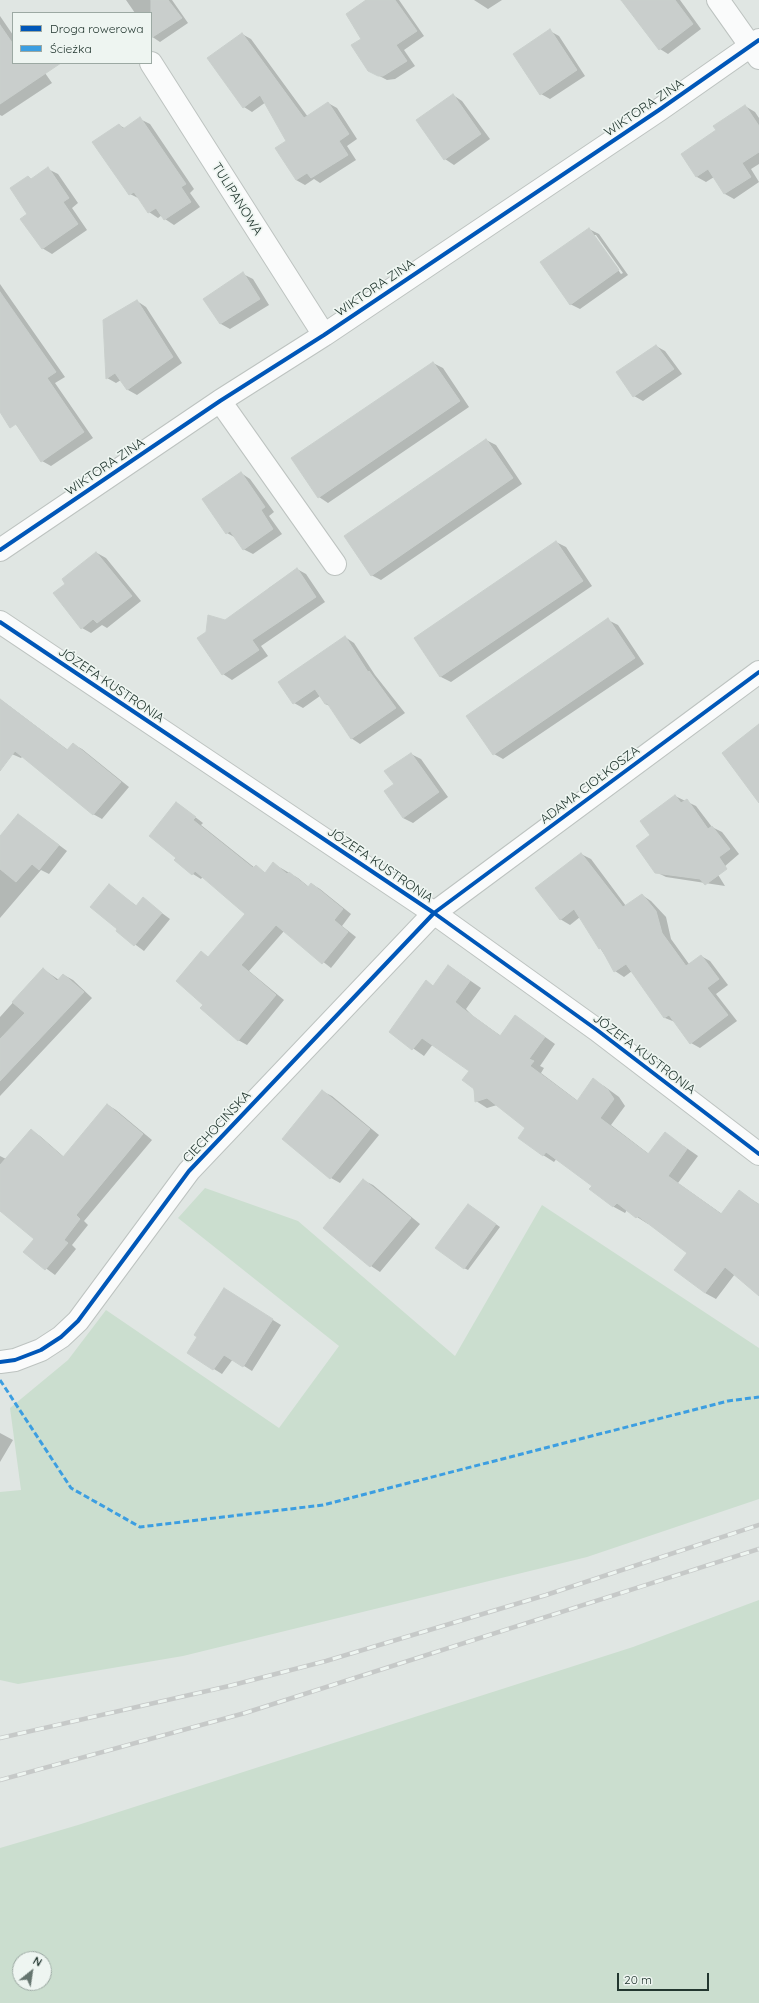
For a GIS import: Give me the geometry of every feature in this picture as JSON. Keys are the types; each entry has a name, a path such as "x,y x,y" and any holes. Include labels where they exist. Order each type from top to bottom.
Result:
{"street":[{"path":"718,0 756,48"},
{"name":"WIKTORA ZINA","path":"0,550 220,401 324,335 659,110 756,48"},
{"name":"TULIPANOWA","path":"152,64 324,335"},
{"path":"220,401 335,564"},
{"name":"JÓZEFA KUSTRONIA","path":"0,622 434,913 597,1030 759,1154"},
{"name":"ADAMA CIOŁKOSZA","path":"434,913 759,672"},
{"name":"CIECHOCIŃSKA","path":"0,1362 15,1360 41,1350 61,1337 78,1321 189,1172 434,913"}],"green space":[{"path":"205,1188 298,1221 455,1356 542,1205 759,1348 759,1499 587,1557 183,1656 18,1684 0,1680 0,1492 21,1490 10,1408 68,1360 106,1310 279,1428 339,1346 178,1218"},
{"path":"759,1600 759,2003 0,2003 0,1848 78,1825 633,1647"}],"building":[{"path":"151,0 168,0 182,18 152,37"},
{"path":"366,0 395,0 417,31 396,45 407,61 383,76 378,76 368,71 351,45 361,39 346,14"},
{"path":"621,0 675,0 693,24 659,50"},
{"path":"0,25 12,43 12,64 60,64 0,104"},
{"path":"550,29 577,70 540,95 513,54"},
{"path":"242,33 304,118 328,102 349,134 339,141 348,155 311,178 307,173 296,180 275,148 286,141 260,95 243,108 207,58"},
{"path":"453,94 481,134 444,160 416,120"},
{"path":"745,105 759,126 759,152 742,163 751,177 724,194 708,169 696,177 681,154 716,130 713,126"},
{"path":"140,117 186,184 181,187 191,202 164,220 156,208 148,213 134,192 129,195 92,142 119,124 123,129"},
{"path":"48,167 69,198 63,202 78,224 42,249 20,219 27,214 10,188 28,176 31,179"},
{"path":"589,228 619,270 570,305 540,262"},
{"path":"243,272 260,299 220,324 203,299"},
{"path":"0,292 56,372 47,378 84,432 41,462 16,424 10,428 0,412"},
{"path":"137,300 173,357 127,390 115,373 106,379 103,320"},
{"path":"656,345 674,369 633,397 616,372"},
{"path":"433,362 460,401 318,498 291,458"},
{"path":"486,439 513,478 371,576 344,536"},
{"path":"241,472 265,507 261,510 273,529 243,550 230,531 226,534 202,499"},
{"path":"556,541 583,581 440,677 414,638"},
{"path":"96,552 132,596 97,623 93,619 81,629 53,593 65,584 62,579"},
{"path":"297,568 316,597 252,640 259,650 222,675 197,638 206,632 208,615 225,620"},
{"path":"608,618 635,658 493,755 466,716"},
{"path":"345,636 368,672 369,671 396,708 351,739 327,703 325,704 315,689 293,704 278,682"},
{"path":"0,699 67,750 73,743 121,782 93,815 15,751 0,771"},
{"path":"759,724 759,803 722,753"},
{"path":"411,753 439,792 403,818 384,791 394,784 384,771"},
{"path":"675,795 681,803 687,799 708,829 712,826 730,849 719,857 727,869 705,885 700,879 655,873 636,846 650,835 640,821"},
{"path":"176,802 196,817 193,820 253,868 256,865 265,873 273,862 287,874 289,872 308,887 311,883 343,909 334,920 348,932 322,964 276,925 241,965 276,995 238,1041 200,1008 203,1005 176,981 201,951 208,957 245,914 195,871 192,875 174,860 176,858 149,836"},
{"path":"18,814 59,845 39,870 32,864 16,882 0,869 0,836"},
{"path":"581,853 623,907 642,894 656,911 662,933 686,966 701,955 719,979 707,988 728,1015 690,1044 669,1015 664,1018 626,964 614,972 601,948 599,949 574,909 560,920 535,888"},
{"path":"109,884 136,906 143,897 162,913 134,946 116,931 117,929 90,907"},
{"path":"448,965 470,981 455,1002 462,1008 500,1036 515,1015 545,1037 529,1059 534,1061 530,1066 577,1101 593,1078 608,1090 614,1099 600,1118 648,1154 665,1132 687,1149 668,1176 721,1214 739,1190 759,1205 759,1296 725,1267 705,1293 674,1270 687,1253 638,1216 636,1218 617,1203 613,1207 589,1189 592,1186 546,1152 543,1156 518,1138 525,1128 487,1098 475,1102 474,1089 462,1080 469,1071 422,1038 412,1050 389,1032 426,980 433,986"},
{"path":"43,968 57,981 63,974 84,992 0,1081 0,1039 25,1013 12,1002"},
{"path":"322,1090 370,1129 330,1179 282,1139"},
{"path":"107,1104 143,1134 76,1215 80,1219 64,1240 68,1243 45,1270 23,1252 34,1239 0,1211 0,1165 31,1129 63,1157"},
{"path":"363,1179 411,1218 370,1267 323,1228"},
{"path":"468,1204 496,1224 464,1269 435,1248"},
{"path":"224,1288 273,1319 243,1367 224,1355 213,1370 187,1353 197,1337 194,1335"}],"railway":[{"path":"0,1738 229,1686 326,1661 546,1595 759,1525"},
{"path":"0,1780 245,1713 759,1549"}],"marked path":[{"path":"0,1380 71,1488 140,1527 323,1505 728,1401 759,1397"}],"cycle path":[{"path":"0,550 220,401 324,335 659,110 759,40"},
{"path":"0,622 434,913 597,1030 759,1154"},
{"path":"0,1362 15,1360 41,1350 61,1337 78,1321 189,1171 434,913 759,672"}]}
